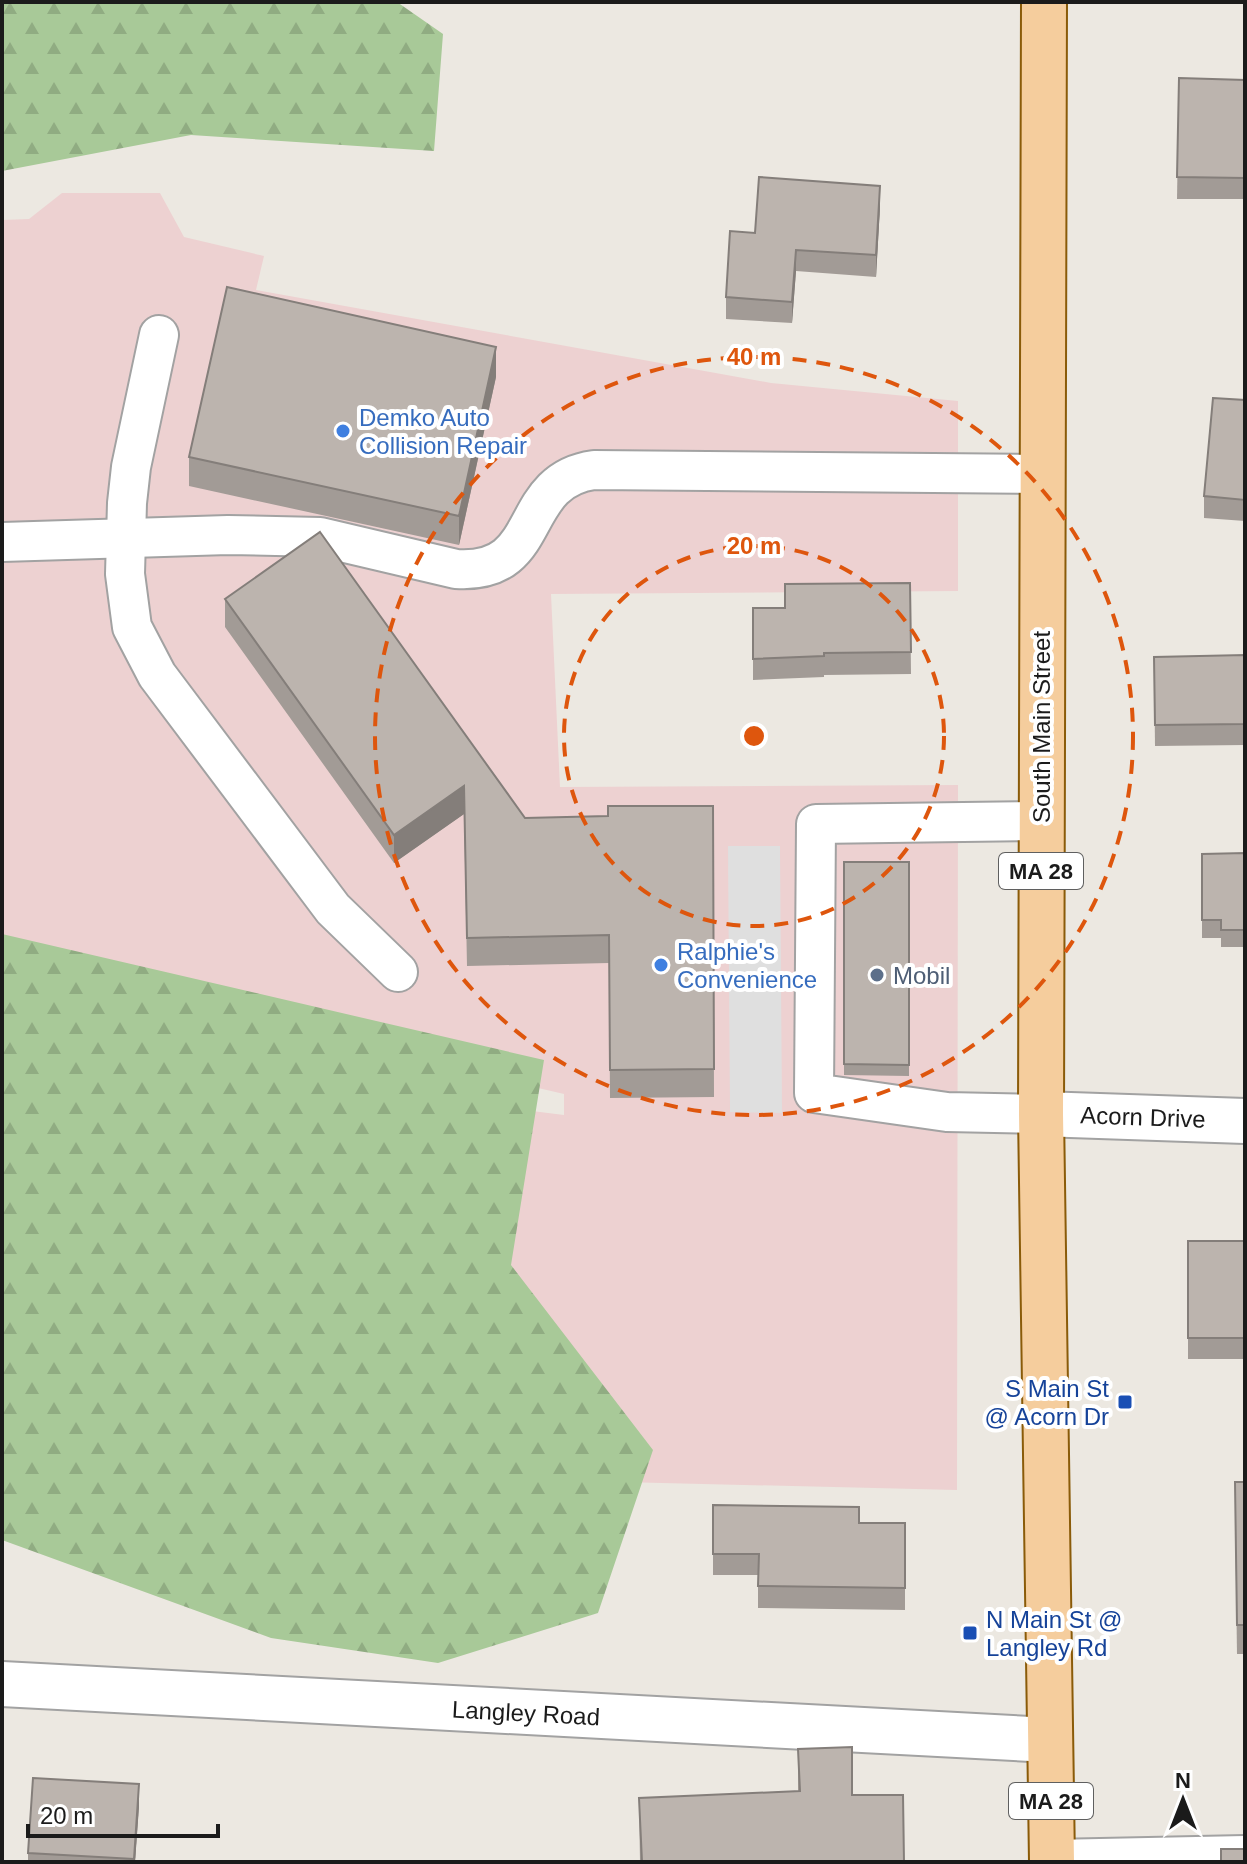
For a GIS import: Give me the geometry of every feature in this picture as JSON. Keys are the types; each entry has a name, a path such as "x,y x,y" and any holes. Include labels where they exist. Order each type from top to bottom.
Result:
{"main road":[{"name":"South Main Street","path":"1044,2 1041,1114 1050,1740"},
{"name":"MA 28","path":"1050,1740 1052,1861"}],"street":[{"name":"Acorn Drive","path":"1041,1114 1245,1121"},
{"name":"Langley Road","path":"2,1684 1050,1740"}],"lane":[{"path":"159,335 131,467 125,574 132,627 157,675 333,909 398,972"},
{"path":"2,542 228,535 320,537 456,569 472,570 488,568 514,551 555,485 579,472 1041,474"},
{"path":"1041,821 816,824 814,1077 814,1093 947,1112 1041,1114"},
{"path":"1052,1861 1245,1855"}],"shaded area":[{"path":"62,193 160,193 184,237 264,256 256,290 771,383 958,401 958,591 551,594 560,787 958,785 957,1490 452,1478 426,1098 564,1115 564,1094 2,963 2,220 29,219"},
{"path":"728,846 780,846 782,1113 730,1112"}],"green space":[{"path":"2,2 397,2 443,34 434,151 191,135 2,171"},
{"path":"2,934 544,1060 511,1265 653,1450 598,1613 438,1663 271,1638 2,1540"}],"building":[{"path":"1179,78 1245,80 1245,178 1177,177"},
{"path":"759,177 880,186 876,255 796,250 792,302 726,297 730,231 755,233"},
{"name":"Demko Auto Collision Repair","path":"227,287 496,347 459,516 189,457"},
{"path":"1213,398 1245,400 1245,500 1204,496"},
{"path":"320,532 525,818 608,816 608,806 713,806 714,1069 610,1070 609,935 467,938 464,786 394,835 225,599"},
{"path":"910,583 911,652 824,653 824,656 753,659 753,608 785,608 785,584"},
{"path":"1245,655 1245,724 1155,725 1154,657"},
{"path":"1245,853 1245,930 1221,930 1221,920 1202,920 1202,854"},
{"name":"Mobil","path":"844,862 909,862 909,1065 844,1064"},
{"path":"1188,1241 1245,1241 1245,1338 1188,1338"},
{"path":"1235,1482 1245,1482 1245,1625 1237,1625"},
{"path":"713,1505 859,1507 859,1523 905,1523 905,1588 758,1586 759,1554 713,1554"},
{"path":"852,1747 852,1795 903,1795 904,1862 642,1862 639,1798 800,1791 798,1749"},
{"path":"33,1778 139,1784 134,1859 28,1853"},
{"path":"1221,1849 1245,1849 1245,1862 1221,1862"}],"place":[{"name":"Demko Auto Collision Repair","path":"343,431"},
{"name":"Ralphie's Convenience","path":"661,965"},
{"name":"Mobil","path":"877,975"},
{"name":"S Main St @ Acorn Dr","path":"1125,1402"},
{"name":"N Main St @ Langley Rd","path":"970,1633"}]}
